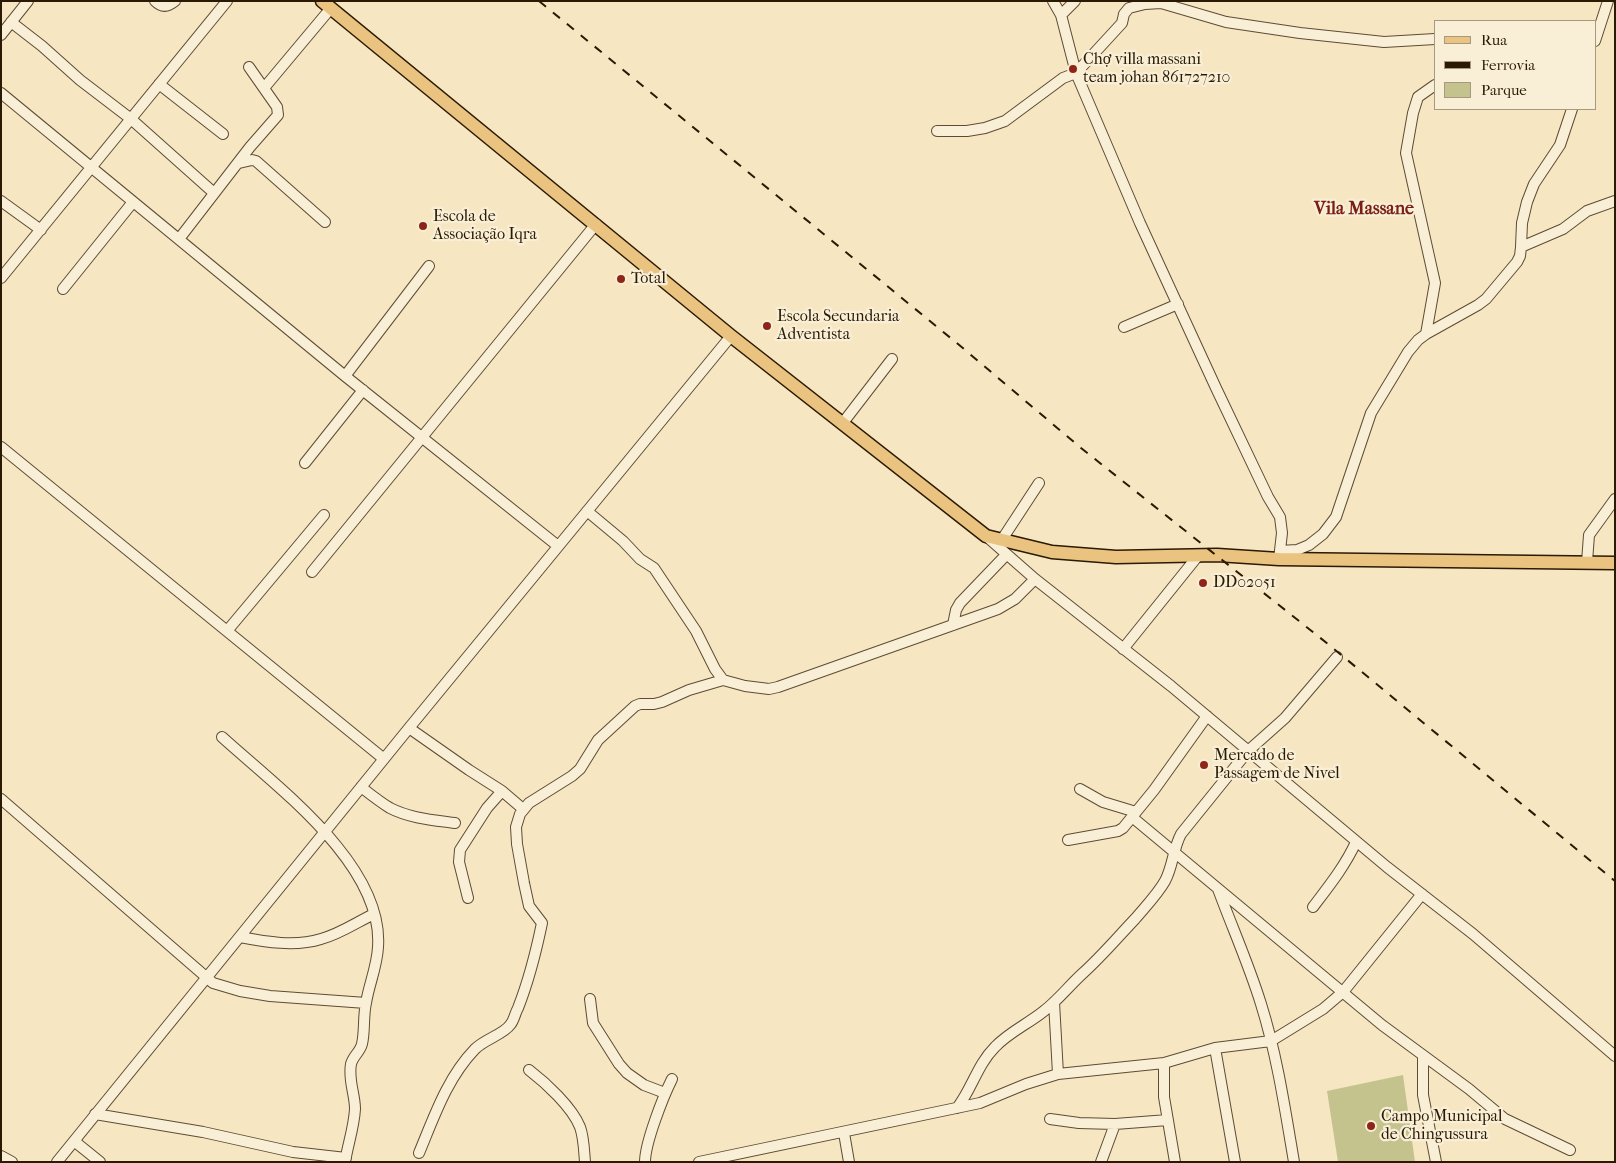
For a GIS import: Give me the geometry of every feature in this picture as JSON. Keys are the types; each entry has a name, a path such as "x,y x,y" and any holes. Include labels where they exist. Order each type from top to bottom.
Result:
{"main road":[{"path":"326,5 731,336 986,536 1052,552 1116,557 1279,555 1527,563 1615,563"}],"street":[{"path":"1,35 28,1"},
{"path":"155,1 165,7 176,1"},
{"path":"1,278 227,1"},
{"path":"1053,1 1061,15 1076,73 1140,223 1228,413 1268,497 1280,517 1282,532 1279,555 1309,545 1331,525 1336,517 1371,413 1408,352 1426,334 1486,299 1517,262 1522,247 1522,223 1534,184 1560,145 1572,110"},
{"path":"1061,15 1075,1"},
{"path":"1596,38 1608,1"},
{"path":"937,131 978,129 1005,121 1063,78 1076,73 1122,22 1124,14 1129,8 1145,4 1161,3 1226,22 1300,33 1384,42 1434,39"},
{"path":"264,88 326,5"},
{"path":"11,22 42,46 80,80 131,119 214,193"},
{"path":"179,239 278,115 278,107 249,67"},
{"path":"159,84 223,134"},
{"path":"1426,334 1435,283 1406,153 1411,122 1418,97 1434,86"},
{"path":"1,93 345,376 558,546"},
{"path":"239,163 256,160 325,222"},
{"path":"1,201 41,230"},
{"path":"1522,247 1563,229 1587,211 1615,201"},
{"path":"63,289 133,202"},
{"path":"312,572 596,224"},
{"path":"345,376 429,266"},
{"path":"1124,327 1178,304"},
{"path":"57,1162 409,728 731,336"},
{"path":"842,424 892,359"},
{"path":"305,463 363,390"},
{"path":"1,448 384,759"},
{"path":"1001,541 1040,483"},
{"path":"1587,562 1589,535 1615,499"},
{"path":"587,511 654,568 696,631 715,669 723,680"},
{"path":"227,632 324,515"},
{"path":"986,536 1035,579 1207,716 1356,842 1473,934 1615,1056"},
{"path":"953,625 956,610 960,603 1006,555"},
{"path":"1123,649 1197,556"},
{"path":"419,1153 440,1100 455,1074 481,1042 505,1030 510,1025 535,958 542,923 529,906 519,858 516,827 523,809 536,798 572,776 586,762 598,740 635,706 662,702 689,690 723,680 745,686 769,689 778,687 998,609 1015,599 1035,579"},
{"path":"957,1108 964,1099 980,1065 994,1048 1007,1035 1054,1002 1097,962 1158,892 1166,880 1181,834 1248,752 1285,718 1337,657"},
{"path":"1068,840 1118,831 1134,815 1207,716"},
{"path":"409,728 502,791 523,809"},
{"path":"96,1114 203,1132 293,1152 345,1160 352,1130 354,1109 350,1068 362,1045 366,1003 375,971 378,946 377,925 374,914 364,888 351,864 326,831 222,738"},
{"path":"361,788 391,808 403,813 422,819 455,823"},
{"path":"1080,789 1103,802 1134,815 1174,852 1382,1026 1505,1118 1570,1150"},
{"path":"468,898 459,862 460,850 487,808 502,791"},
{"path":"1,799 206,978 220,987 270,996 366,1003"},
{"path":"1313,907 1350,857 1356,842"},
{"path":"1217,888 1254,982 1271,1041 1294,1162"},
{"path":"699,1162 844,1133 990,1100 1026,1084 1058,1074 1164,1063 1215,1048 1271,1041 1313,1016 1343,992 1422,894"},
{"path":"240,937 264,942 300,943 320,940 374,914"},
{"path":"590,1000 593,1023 619,1064 627,1073 644,1085 665,1093"},
{"path":"1054,1002 1058,1074"},
{"path":"1215,1048 1234,1162"},
{"path":"1423,1056 1423,1094 1436,1162"},
{"path":"1164,1063 1164,1097 1175,1162"},
{"path":"529,1070 552,1090 576,1119 581,1128 585,1162"},
{"path":"645,1162 646,1152 665,1093 672,1079"},
{"path":"1050,1118 1080,1123 1115,1124 1168,1120"},
{"path":"1101,1162 1115,1124"},
{"path":"844,1133 849,1162"},
{"path":"74,1141 100,1162"},
{"path":"1,1156 12,1162"}],"green space":[{"name":"Campo Municipal de Chingussura","path":"1403,1075 1415,1162 1338,1162 1327,1091"}],"railway":[{"path":"539,1 958,344 1081,448 1328,644 1615,881"}],"place":[{"name":"Chợ villa massani team johan 861727210","path":"1073,69"},
{"name":"Escola de Associação Iqra","path":"423,226"},
{"name":"Total","path":"621,279"},
{"name":"Escola Secundaria Adventista","path":"767,326"},
{"name":"DD02051","path":"1203,583"},
{"name":"Mercado de Passagem de Nivel","path":"1204,765"},
{"name":"Campo Municipal de Chingussura","path":"1371,1126"}],"district":[{"name":"Vila Massane","path":"1364,210"}]}
